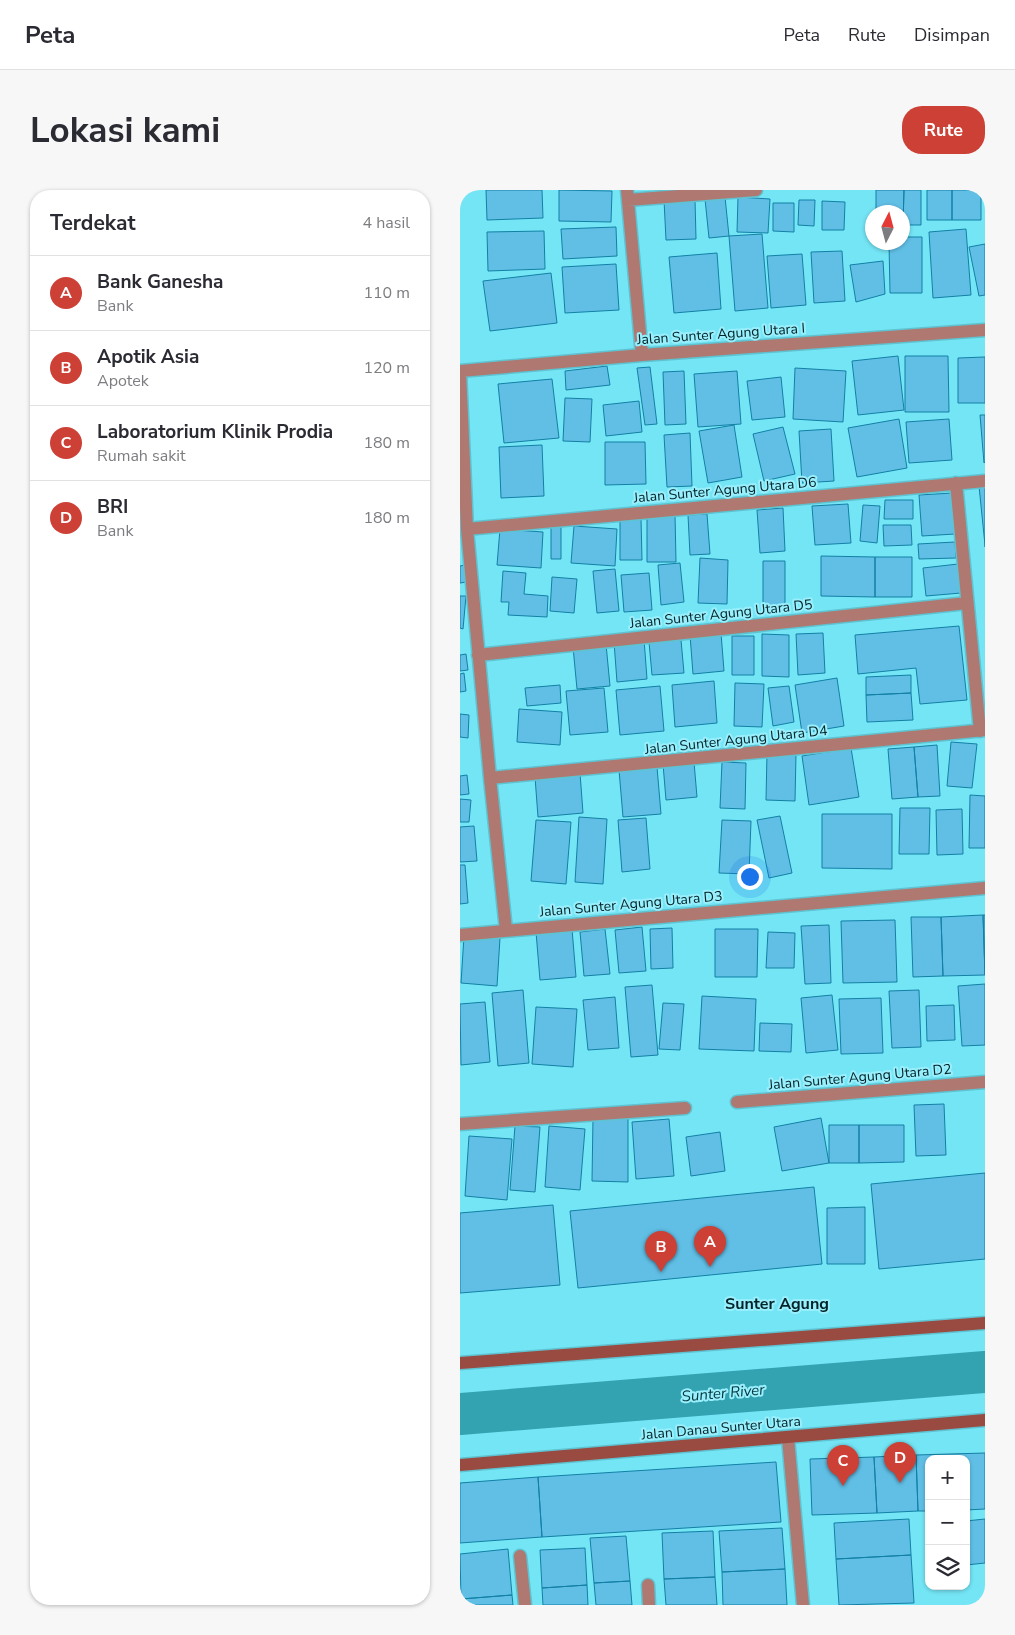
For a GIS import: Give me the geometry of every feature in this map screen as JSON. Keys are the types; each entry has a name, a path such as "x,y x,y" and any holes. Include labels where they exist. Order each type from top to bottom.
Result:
{"main road":[{"path":"460,1363 985,1323"},
{"name":"Jalan Danau Sunter Utara","path":"460,1465 985,1420"}],"street":[{"path":"642,355 628,195 756,190"},
{"name":"Jalan Sunter Agung Utara I","path":"460,371 642,355 985,330"},
{"path":"460,371 467,529 506,930"},
{"name":"Jalan Sunter Agung Utara D6","path":"467,529 985,481"},
{"path":"956,483 967,603 982,731"},
{"name":"Jalan Sunter Agung Utara D5","path":"478,655 967,603"},
{"name":"Jalan Sunter Agung Utara D4","path":"490,778 982,731"},
{"name":"Jalan Sunter Agung Utara D3","path":"460,935 985,888"},
{"name":"Jalan Sunter Agung Utara D2","path":"737,1102 985,1082"},
{"path":"460,1124 685,1108"},
{"path":"788,1438 803,1605"},
{"path":"520,1556 525,1605"},
{"path":"648,1585 649,1605"}],"building":[{"path":"486,190 542,190 543,218 487,220"},
{"path":"559,190 612,191 611,222 559,221"},
{"path":"876,190 904,190 904,205 876,205"},
{"path":"904,190 921,190 921,225 910,225 910,205 904,205"},
{"path":"927,190 952,190 952,220 927,220"},
{"path":"952,190 981,190 981,220 952,220"},
{"path":"725,197 729,236 709,238 705,199"},
{"path":"738,197 770,199 768,233 737,232"},
{"path":"695,199 696,239 666,240 664,200"},
{"path":"799,200 815,200 814,226 798,225"},
{"path":"822,201 845,202 844,230 822,230"},
{"path":"773,203 794,203 794,232 773,231"},
{"path":"616,227 617,256 563,259 561,229"},
{"path":"966,229 971,295 933,298 929,232"},
{"path":"544,231 545,269 488,271 487,232"},
{"path":"762,234 768,308 735,311 729,236"},
{"path":"910,237 922,237 922,293 890,293 889,250 910,250"},
{"path":"985,244 985,295 979,296 969,247"},
{"path":"842,251 845,301 814,303 811,252"},
{"path":"717,253 721,309 674,313 669,257"},
{"path":"802,254 806,305 771,308 767,256"},
{"path":"883,261 885,294 856,302 850,265"},
{"path":"616,264 619,310 565,313 562,267"},
{"path":"551,273 557,323 490,331 483,281"},
{"path":"898,356 904,410 858,415 852,361"},
{"path":"905,356 948,356 949,412 905,412"},
{"path":"985,357 985,403 958,403 958,358"},
{"path":"607,366 610,385 566,390 565,371"},
{"path":"650,367 657,424 645,425 637,368"},
{"path":"795,368 846,371 843,422 793,419"},
{"path":"684,371 686,424 665,425 663,372"},
{"path":"737,371 741,424 698,427 694,374"},
{"path":"781,377 785,417 752,420 747,381"},
{"path":"552,379 559,438 504,443 498,384"},
{"path":"565,398 592,399 590,442 563,441"},
{"path":"639,401 642,432 606,436 603,405"},
{"path":"980,415 985,415 984,463"},
{"path":"899,419 907,468 857,477 848,428"},
{"path":"949,419 952,460 909,463 906,422"},
{"path":"734,425 742,477 708,483 699,431"},
{"path":"783,427 795,474 764,481 753,434"},
{"path":"831,429 834,481 802,483 799,431"},
{"path":"690,433 692,486 667,487 664,435"},
{"path":"605,442 645,442 646,484 605,485"},
{"path":"542,445 544,496 501,498 499,447"},
{"path":"979,486 985,486 985,545"},
{"path":"953,493 955,534 922,536 919,495"},
{"path":"885,500 913,500 913,519 884,519"},
{"path":"848,504 851,543 815,545 812,506"},
{"path":"863,505 880,506 877,543 860,541"},
{"path":"783,508 785,551 760,553 757,510"},
{"path":"647,514 675,514 676,562 647,562"},
{"path":"707,514 710,554 690,555 688,515"},
{"path":"641,518 642,560 620,560 620,519"},
{"path":"551,524 561,524 561,559 551,559"},
{"path":"883,525 911,525 912,545 884,546"},
{"path":"574,526 617,529 615,566 571,563"},
{"path":"500,529 543,532 541,568 497,565"},
{"path":"955,542 956,558 919,559 918,544"},
{"path":"821,556 875,557 875,597 821,596"},
{"path":"875,557 912,557 912,597 875,597"},
{"path":"700,558 728,560 727,604 698,603"},
{"path":"763,561 785,561 785,606 763,606"},
{"path":"680,563 684,602 661,605 658,565"},
{"path":"958,564 961,593 926,596 923,568"},
{"path":"465,565 467,582 460,583 460,566"},
{"path":"615,569 619,611 597,613 593,571"},
{"path":"503,571 526,573 524,594 548,596 547,617 508,615 509,602 501,602"},
{"path":"649,573 652,610 624,612 621,575"},
{"path":"552,577 577,579 574,613 550,611"},
{"path":"460,596 466,596 463,629 460,628"},
{"path":"959,626 967,700 920,704 916,668 858,674 855,635"},
{"path":"721,633 724,671 693,674 690,635"},
{"path":"823,633 825,673 798,675 796,634"},
{"path":"762,634 789,635 789,677 762,676"},
{"path":"732,636 754,636 754,675 732,675"},
{"path":"644,639 647,679 617,682 614,642"},
{"path":"681,640 684,673 652,675 649,642"},
{"path":"606,644 610,686 577,689 573,647"},
{"path":"466,654 468,670 460,671 460,655"},
{"path":"464,673 466,691 460,692 460,674"},
{"path":"911,675 911,693 866,695 866,677"},
{"path":"837,678 844,726 802,733 795,685"},
{"path":"714,681 717,723 675,727 672,685"},
{"path":"735,683 764,684 762,727 734,726"},
{"path":"560,685 561,703 527,706 525,688"},
{"path":"660,686 664,731 620,735 616,690"},
{"path":"789,686 794,722 773,726 768,688"},
{"path":"604,688 608,732 570,735 566,691"},
{"path":"911,693 913,720 867,722 866,695"},
{"path":"519,709 562,712 560,745 517,742"},
{"path":"460,714 469,715 468,738 460,737"},
{"path":"951,742 977,744 972,788 947,786"},
{"path":"937,745 940,796 918,797 914,747"},
{"path":"914,747 918,797 892,799 888,749"},
{"path":"851,748 859,797 809,805 802,756"},
{"path":"767,753 796,754 795,801 766,800"},
{"path":"694,762 697,797 666,800 663,764"},
{"path":"722,762 746,763 745,809 720,808"},
{"path":"657,767 661,814 623,817 619,770"},
{"path":"580,773 583,813 538,817 535,777"},
{"path":"467,775 469,794 460,795 460,776"},
{"path":"970,795 985,796 985,848 969,848"},
{"path":"460,799 471,800 469,822 460,822"},
{"path":"900,808 930,808 929,854 899,854"},
{"path":"962,809 963,854 937,855 936,810"},
{"path":"822,814 892,814 892,869 822,868"},
{"path":"780,816 792,873 769,878 757,820"},
{"path":"579,817 607,819 603,884 575,882"},
{"path":"646,818 650,869 622,872 618,820"},
{"path":"536,820 571,822 566,884 531,881"},
{"path":"722,820 751,821 749,874 719,873"},
{"path":"474,826 477,861 460,862 460,827"},
{"path":"460,865 465,865 468,903 460,904"},
{"path":"983,915 985,915 985,975"},
{"path":"983,915 985,975 943,976 941,917"},
{"path":"911,917 941,917 943,976 913,977"},
{"path":"895,920 897,982 843,983 841,921"},
{"path":"829,925 831,983 805,984 801,926"},
{"path":"642,927 646,971 619,973 615,930"},
{"path":"672,928 673,968 651,969 650,929"},
{"path":"572,929 576,977 540,980 536,932"},
{"path":"605,929 610,974 584,976 580,932"},
{"path":"715,929 758,929 757,977 715,977"},
{"path":"768,932 795,933 794,968 766,968"},
{"path":"464,936 500,938 497,986 461,983"},
{"path":"985,984 985,1045 962,1046 958,986"},
{"path":"652,985 658,1055 631,1057 625,987"},
{"path":"523,990 529,1063 498,1066 492,993"},
{"path":"919,990 921,1047 892,1048 889,991"},
{"path":"832,995 838,1050 806,1053 801,998"},
{"path":"702,996 756,999 754,1051 699,1049"},
{"path":"615,997 619,1048 588,1050 583,1000"},
{"path":"881,998 883,1053 841,1054 839,999"},
{"path":"485,1002 490,1062 461,1065 460,1004"},
{"path":"663,1003 684,1004 680,1050 659,1049"},
{"path":"954,1005 955,1040 927,1041 926,1006"},
{"path":"536,1007 577,1009 573,1067 532,1064"},
{"path":"760,1023 792,1024 791,1052 759,1051"},
{"path":"944,1104 946,1155 916,1156 914,1105"},
{"path":"593,1117 628,1118 628,1182 592,1181"},
{"path":"821,1118 829,1163 782,1171 774,1127"},
{"path":"669,1119 674,1176 636,1179 632,1122"},
{"path":"829,1125 859,1125 859,1163 829,1163"},
{"path":"859,1125 904,1125 904,1162 859,1163"},
{"path":"515,1126 540,1127 535,1192 510,1190"},
{"path":"549,1126 585,1129 580,1190 545,1187"},
{"path":"720,1132 725,1171 691,1176 686,1137"},
{"path":"469,1136 512,1139 507,1200 465,1196"},
{"path":"985,1173 985,1259 879,1269 871,1184"},
{"path":"814,1187 822,1264 578,1288 570,1211"},
{"path":"553,1205 560,1285 460,1293 460,1213"},
{"path":"865,1207 865,1264 827,1264 827,1208"},
{"path":"985,1453 985,1509 970,1510 970,1455 925,1455 925,1511 918,1511 916,1455"},
{"path":"916,1455 918,1511 877,1513 874,1457"},
{"path":"874,1457 877,1513 812,1515 810,1459"},
{"path":"776,1462 781,1522 542,1537 538,1477"},
{"path":"538,1477 542,1537 460,1543 460,1483"},
{"path":"909,1519 911,1555 836,1559 834,1523"},
{"path":"985,1519 985,1563 970,1565 970,1521"},
{"path":"782,1528 785,1569 722,1572 719,1531"},
{"path":"713,1531 715,1577 664,1579 662,1533"},
{"path":"626,1536 630,1581 594,1583 590,1538"},
{"path":"585,1548 587,1585 542,1588 540,1550"},
{"path":"508,1549 512,1595 461,1599 460,1554"},
{"path":"911,1555 914,1603 839,1605 836,1559"},
{"path":"785,1569 787,1605 723,1605 722,1572"},
{"path":"715,1577 717,1605 666,1605 664,1579"},
{"path":"630,1581 632,1605 596,1605 594,1583"},
{"path":"587,1585 588,1605 543,1605 542,1588"},
{"path":"512,1595 513,1605 462,1605 461,1599"}],"waterway":[{"name":"Sunter River","path":"460,1414 985,1372"}],"place":[{"name":"Bank Ganesha","path":"710,1267"},
{"name":"Apotik Asia","path":"661,1272"},
{"name":"BRI","path":"900,1483"},
{"name":"Laboratorium Klinik Prodia","path":"843,1486"}],"district":[{"name":"Sunter Agung","path":"777,1304"}]}
